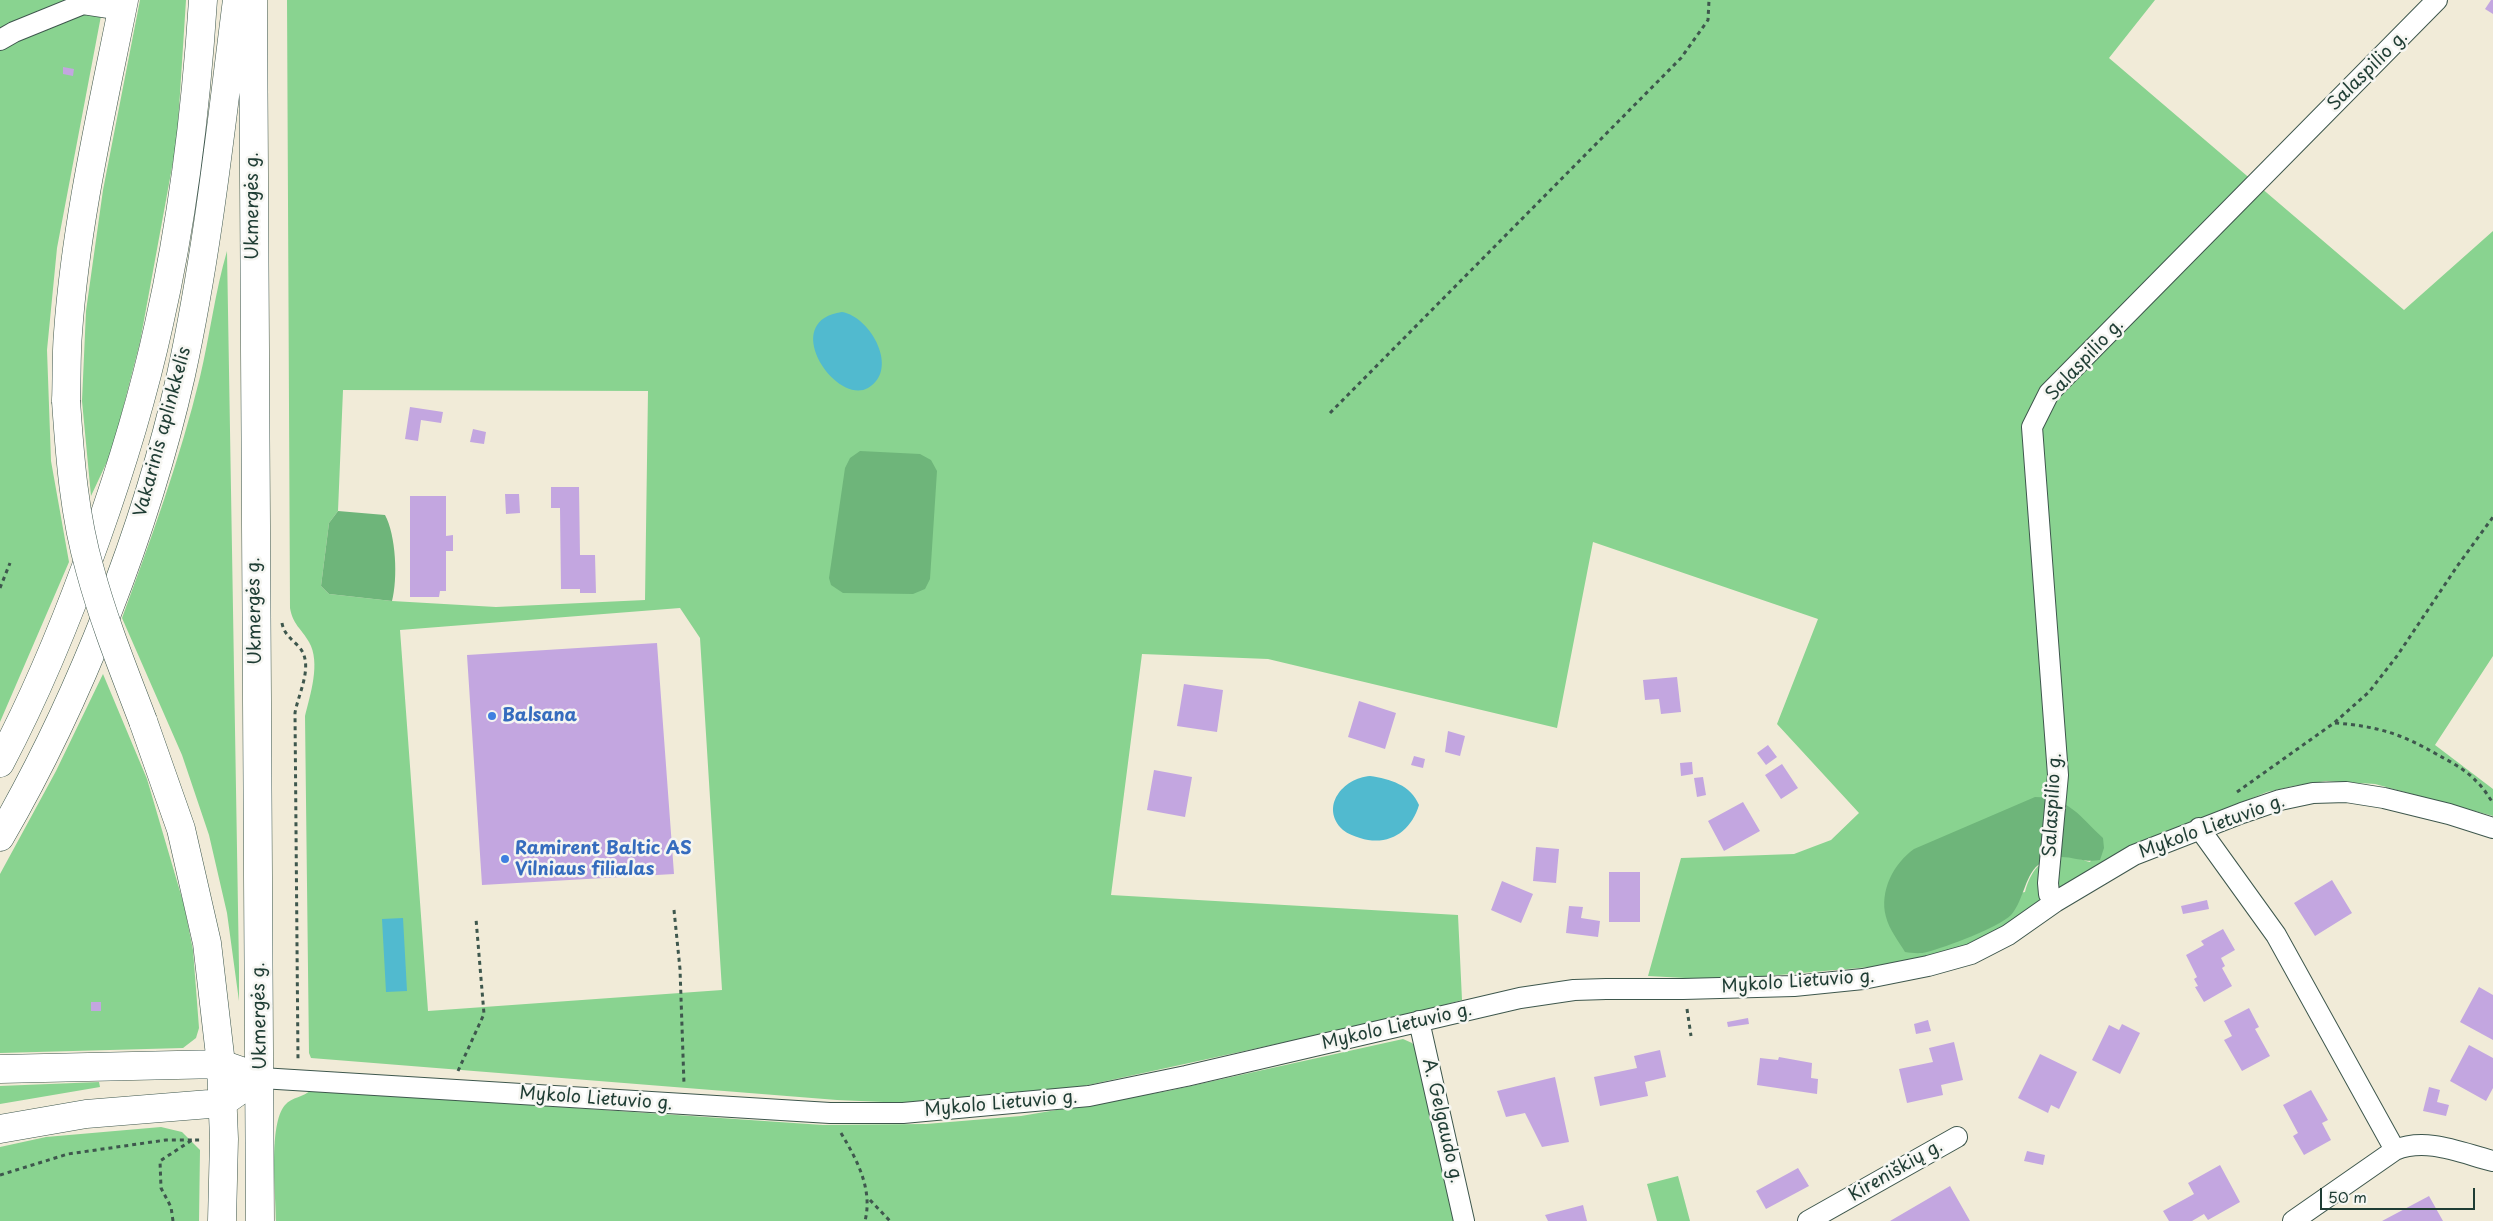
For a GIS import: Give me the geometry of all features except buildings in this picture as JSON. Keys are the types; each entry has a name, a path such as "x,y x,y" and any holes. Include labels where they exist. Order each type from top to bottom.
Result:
{"highway":[{"name":"Vakarinis aplinkkelis","path":"0,763 38,684 75,598 119,474 141,397 159,324 180,221 189,154 203,0"},
{"name":"Vakarinis aplinkkelis","path":"0,837 56,730 88,660 126,559 158,465 181,375 210,217 236,0"},
{"name":"Ukmergės g.","path":"253,0 254,538 261,1078 258,1139 260,1221"},
{"path":"122,5 88,181 76,259 68,334 66,401 76,501 89,569 110,634 182,829 207,943 221,1064 222,1221"},
{"path":"0,1069 221,1064 261,1078"},
{"path":"0,1129 86,1114 222,1102 261,1078"}],"street":[{"name":"Salaspilio g.","path":"2055,902 2049,894 2048,883 2058,775 2032,427 2049,393 2437,0"},
{"path":"0,40 82,4 122,5"},
{"name":"Mykolo Lietuvio g.","path":"261,1078 684,1105 830,1112 903,1113 1088,1096 1186,1076 1520,998 1574,990 1683,990 1794,986 1863,980 1928,966 1971,954 2000,939 2055,902 2134,854 2199,828 2280,800 2314,792 2346,792 2384,798 2449,814 2493,828"},
{"path":"2199,828 2276,935 2395,1150"},
{"name":"A. Gelgaudo g.","path":"1419,1021 1464,1221"},
{"name":"Kireniškių g.","path":"1808,1221 1957,1137"},
{"path":"2293,1221 2395,1150 2406,1145 2426,1144 2493,1161"}],"path":[{"path":"1330,413 1681,58 1708,20 1709,0"},
{"path":"2236,793 2334,723 2369,692 2397,656 2458,565 2493,517"},
{"path":"0,588 10,563"},
{"path":"282,621 286,633 301,650 305,661 306,674 297,699 295,714 298,1080"},
{"path":"2334,723 2368,725 2394,732 2418,743 2452,762 2476,781 2493,803"},
{"path":"674,910 680,969 684,1105"},
{"path":"449,1090 484,1014 476,919"},
{"path":"1683,990 1691,1036"},
{"path":"830,1112 856,1158 869,1200 890,1221"},
{"path":"0,1176 68,1154 166,1140 192,1140"},
{"path":"173,1221 171,1207 162,1188 160,1161 180,1147"},
{"path":"865,1221 869,1200"}],"green space":[{"path":"0,0 104,0 57,248 47,350 51,461 69,562 0,722"},
{"path":"140,0 186,0 177,140 140,342 112,451 91,496 82,401 86,311 103,190"},
{"path":"287,0 2155,0 2109,58 2404,310 2493,231 2493,656 2435,745 2493,789 2493,816 2375,784 2326,781 2267,792 2155,838 2003,927 1972,943 1935,956 1893,965 1722,980 1648,976 1681,858 1794,854 1831,840 1859,813 1777,724 1818,619 1593,542 1557,728 1268,659 1142,654 1111,895 1458,915 1462,1000 1405,1016 1079,1087 907,1103 837,1100 311,1058 309,1053 305,716 312,689 314,659 309,642 295,623 291,614","holes":["343,390 648,391 645,600 496,607 392,601 329,594 321,586 329,523 338,511","680,608 700,638 722,990 428,1011 400,630","2103,838 2090,862 2062,855 2054,856","2054,856 2042,863 2033,872 2025,892 1886,918"]},
{"path":"227,251 239,1001 227,913 209,835 182,755 122,618 154,529 192,408"},
{"path":"860,451 920,454 931,460 937,471 930,579 925,589 913,594 843,593 831,585 829,578 845,468 850,458"},
{"path":"338,511 385,515 392,534 395,557 395,581 392,601 329,594 321,586 329,523"},
{"path":"103,674 147,779 184,905 193,950 199,1028 196,1038 183,1048 0,1053 0,874 56,771"},
{"path":"2035,797 2057,800 2065,804 2103,838 2104,848 2100,860 2092,861 2064,857 2049,859 2041,863 2031,873 2019,902 2011,915 1995,926 1936,950 1922,953 1905,952 1889,926 1884,907 1890,878 1900,862 1914,849"},
{"path":"1403,1039 1412,1043 1422,1056 1459,1221 276,1221 274,1160 276,1128 285,1105 311,1090 823,1125 926,1124 1021,1116 1168,1091"},
{"path":"99,1082 100,1087 0,1104 0,1086"},
{"path":"161,1127 182,1132 200,1150 199,1221 0,1221 0,1147 46,1137"},
{"path":"1678,1176 1690,1221 1657,1221 1647,1184"}],"water":[{"path":"842,312 853,316 863,323 878,345 882,369 877,380 868,388 855,390 841,385 829,374 819,360 814,345 815,330 823,319"},
{"path":"1370,776 1399,784 1411,792 1419,805 1415,815 1404,830 1389,839 1370,840 1349,834 1336,821 1333,812 1337,795 1343,788 1360,778"},
{"path":"403,918 407,991 386,992 382,919"}],"place":[{"name":"Balsana","path":"492,716"},
{"name":"Ramirent Baltic AS Vilniaus filialas","path":"505,859"}]}
